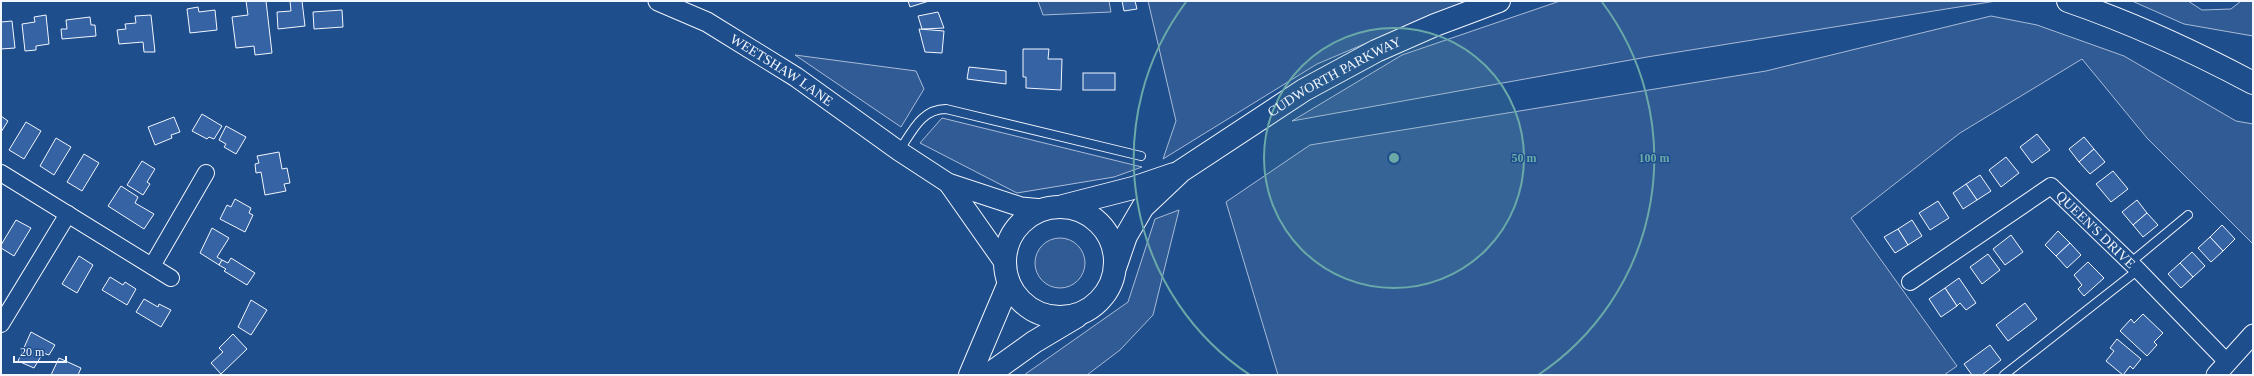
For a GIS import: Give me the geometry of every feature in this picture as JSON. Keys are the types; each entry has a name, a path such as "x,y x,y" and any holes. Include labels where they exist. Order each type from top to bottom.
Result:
{"highway":[{"name":"CUDWORTH PARKWAY","path":"988,375 1034,342 1088,310 1105,293 1112,283 1116,265 1126,236 1144,206 1181,171 1304,90 1356,61 1435,25 1499,1"},
{"path":"2068,1 2109,15 2158,35 2253,83"},
{"name":"CUDWORTH PARKWAY","path":"970,375 1007,274 1007,247 1014,231 1027,218 1053,208 1133,188 1181,171"},
{"name":"CUDWORTH PARKWAY","path":"1053,208 1080,210 1095,218 1107,231 1114,247 1116,265"},
{"name":"CUDWORTH PARKWAY","path":"1007,274 1019,298 1034,310 1051,316 1070,316 1088,310"}],"street":[{"name":"WEETSHAW LANE","path":"658,1 707,22 796,77 899,151 948,183 1021,207 1053,208"},
{"path":"1,173 171,278"},
{"path":"152,266 206,173"},
{"name":"WEETSHAW LANE","path":"948,183 1007,274"},
{"name":"QUEEN'S DRIVE","path":"1910,282 2051,186 2134,267 2222,369"},
{"path":"1,324 68,214"},
{"path":"2222,369 2253,334"}],"lane":[{"path":"899,151 923,117 935,109 946,109 1141,156"},
{"path":"2004,375 2134,267 2188,215"}],"shaded area":[{"path":"1038,1 1109,1 1111,12 1043,15"},
{"path":"1148,1 1466,1 1317,64 1163,159 1176,121"},
{"path":"1560,1 1996,1 1647,57 1292,121 1402,55"},
{"path":"2132,1 2188,1 2202,10 2231,9 2241,1 2253,1 2253,36 2184,24"},
{"path":"1991,16 2037,25 2124,56 2236,121 2253,124 2253,244 2147,138 2082,59 1960,133 1851,218 1957,366 1944,375 1278,375 1226,202 1310,145 1766,71"},
{"path":"795,55 916,71 924,89 901,127"},
{"path":"942,118 1142,167 1114,177 1017,193 920,143"},
{"path":"1179,210 1153,315 1120,350 1087,375 1024,375 1128,302 1155,219"},
{"path":"1060,238 1070,240 1078,245 1083,253 1085,263 1083,273 1078,281 1070,286 1060,288 1050,286 1042,281 1037,273 1035,263 1037,253 1042,245 1050,240"}],"building":[{"path":"246,1 266,1 272,53 255,55 254,46 236,48 232,17 248,15"},
{"path":"290,1 302,1 305,26 278,29 277,12 291,11"},
{"path":"908,1 929,1 910,7"},
{"path":"1122,1 1135,1 1137,9 1124,11"},
{"path":"198,7 199,12 215,10 217,30 190,33 187,9"},
{"path":"342,10 343,27 314,29 313,12"},
{"path":"938,12 944,28 922,29 918,16"},
{"path":"46,15 49,44 36,46 36,50 25,51 22,24 35,22 34,17"},
{"path":"151,15 155,52 144,52 143,42 119,44 117,30 126,29 125,24 136,23 135,16"},
{"path":"90,17 91,25 95,25 96,36 62,39 61,29 67,29 66,20"},
{"path":"12,21 15,48 1,49 1,22"},
{"path":"919,29 944,31 942,53 925,52"},
{"path":"1023,49 1049,49 1048,59 1062,59 1061,90 1026,88 1026,77 1023,77"},
{"path":"969,67 1006,71 1006,84 967,79"},
{"path":"1083,73 1115,73 1115,90 1083,90"},
{"path":"202,114 222,126 214,139 209,137 207,139 192,131"},
{"path":"1,116 8,121 1,132"},
{"path":"174,117 180,132 171,135 172,138 155,145 148,127"},
{"path":"26,122 41,131 24,159 9,150"},
{"path":"226,126 246,137 236,154 224,147 226,144 219,140"},
{"path":"2037,134 2050,150 2032,163 2020,147"},
{"path":"2084,137 2094,149 2079,162 2069,149"},
{"path":"56,138 71,147 54,175 40,166"},
{"path":"2094,149 2105,162 2090,174 2079,162"},
{"path":"279,152 282,169 287,168 290,183 284,184 286,191 265,195 261,172 256,173 255,164 259,163 257,156"},
{"path":"84,154 99,163 82,191 67,182"},
{"path":"2006,157 2019,173 2001,187 1989,170"},
{"path":"142,161 155,169 147,182 150,184 143,195 127,185"},
{"path":"2113,171 2128,189 2111,202 2096,184"},
{"path":"1980,175 1991,191 1977,200 1966,184"},
{"path":"1966,184 1977,200 1963,209 1953,193"},
{"path":"121,186 138,197 135,203 154,214 144,229 108,206"},
{"path":"235,199 251,208 249,213 253,215 245,232 220,219 227,205 231,207"},
{"path":"2137,200 2147,213 2133,225 2122,212"},
{"path":"1938,201 1949,218 1930,230 1919,213"},
{"path":"2147,213 2158,225 2143,237 2133,225"},
{"path":"16,220 31,228 14,256 1,248 1,245"},
{"path":"1912,220 1922,236 1908,245 1898,229"},
{"path":"2222,225 2235,239 2223,251 2210,237"},
{"path":"212,228 229,238 217,257 222,260 219,265 200,253"},
{"path":"1898,229 1908,245 1895,253 1884,237"},
{"path":"2058,231 2070,243 2056,256 2045,245"},
{"path":"2011,235 2023,252 2005,265 1993,249"},
{"path":"2210,237 2223,251 2211,262 2198,248"},
{"path":"2070,243 2081,255 2067,268 2056,256"},
{"path":"2192,252 2205,266 2193,277 2180,263"},
{"path":"1988,254 2000,270 1982,284 1970,267"},
{"path":"79,256 93,265 77,293 62,284"},
{"path":"231,258 255,273 247,285 224,271 226,269 219,265 222,260 228,263"},
{"path":"2088,262 2104,278 2084,296 2078,289 2082,285 2074,275"},
{"path":"2180,263 2193,277 2181,288 2168,274"},
{"path":"110,277 123,285 125,282 136,289 127,305 102,290"},
{"path":"1959,278 1976,303 1966,310 1960,303 1957,306 1945,288"},
{"path":"1945,288 1957,306 1941,317 1929,299"},
{"path":"144,299 158,307 159,304 171,310 161,327 136,312"},
{"path":"251,300 267,310 251,335 238,327"},
{"path":"2025,303 2037,319 2008,341 1996,325"},
{"path":"2143,314 2163,333 2154,342 2157,345 2147,356 2120,331 2131,319 2134,323"},
{"path":"31,332 55,345 49,355 43,353 34,368 18,361"},
{"path":"233,334 247,349 221,374 211,363 223,352 219,348"},
{"path":"2117,339 2141,359 2133,369 2130,366 2123,375 2106,361 2114,351 2110,348"},
{"path":"1990,345 2001,360 1982,375 1972,375 1964,364"},
{"path":"59,358 81,368 78,375 51,375"}]}
